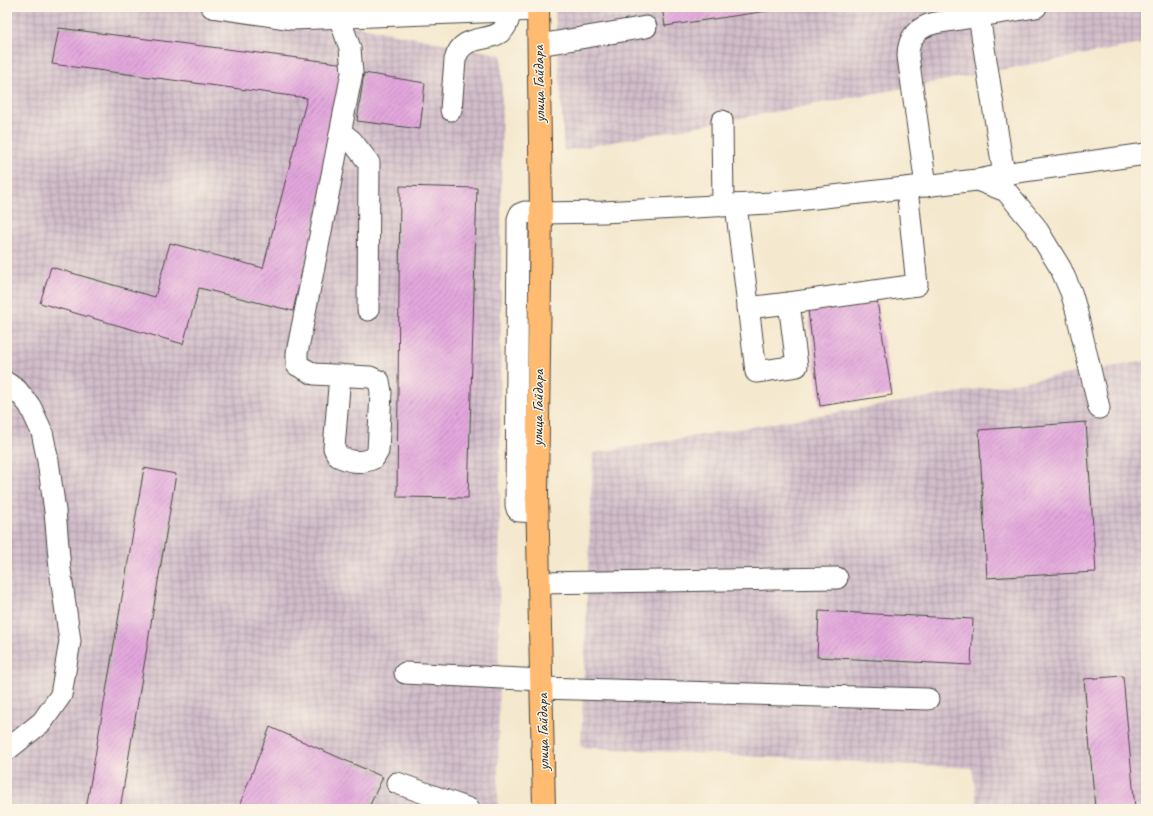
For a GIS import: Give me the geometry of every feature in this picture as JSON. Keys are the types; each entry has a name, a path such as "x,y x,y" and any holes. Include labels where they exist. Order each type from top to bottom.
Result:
{"main road":[{"name":"улица Гайдара","path":"538,8 541,213 540,285 538,361 527,438 537,512 544,809"}],"street":[{"path":"212,7 293,19 510,11 538,8"},
{"path":"748,308 917,285 916,187 908,56 911,39 918,30 928,25 1036,7"},
{"path":"451,110 455,60 456,54 460,47 468,42 492,37 504,30 510,21 510,11"},
{"path":"979,16 1004,175"},
{"path":"339,17 350,48 352,62 351,83 298,353 297,365 314,374 340,375"},
{"path":"538,45 646,27"},
{"path":"722,121 730,205 748,308 756,372 797,366 789,303"},
{"path":"341,132 352,141 368,163 368,310"},
{"path":"527,438 517,360 518,216 520,214 525,212 603,212 770,203 977,180 1146,154"},
{"path":"977,180 1006,190 1035,226 1061,269 1071,292 1076,309 1099,408"},
{"path":"517,284 540,285"},
{"path":"517,360 538,361"},
{"path":"7,382 18,390 30,406 42,432 56,511 60,569 70,641 61,695 42,722 7,750"},
{"path":"539,583 837,578"},
{"path":"405,673 541,684 928,699"},
{"path":"397,783 469,809"}],"shaded area":[{"path":"7,7 259,7 502,55 498,809 7,809"},
{"path":"555,7 1146,7 1146,43 564,151"},
{"path":"1146,361 1146,809 978,809 972,768 581,747 593,453"}],"building":[{"path":"662,7 788,7 788,8 665,26"},
{"path":"59,28 346,64 315,216 293,311 199,288 183,344 40,303 51,267 155,297 170,243 263,268 307,98 52,64"},
{"path":"364,73 425,83 420,129 357,121"},
{"path":"400,186 477,188 468,498 397,497"},
{"path":"877,301 892,395 820,406 808,310"},
{"path":"1086,422 1096,572 987,578 979,430"},
{"path":"144,468 176,474 120,809 86,809"},
{"path":"819,611 973,619 971,665 817,657"},
{"path":"1123,676 1135,809 1095,809 1084,679"},
{"path":"270,727 383,777 368,809 238,809"}]}
